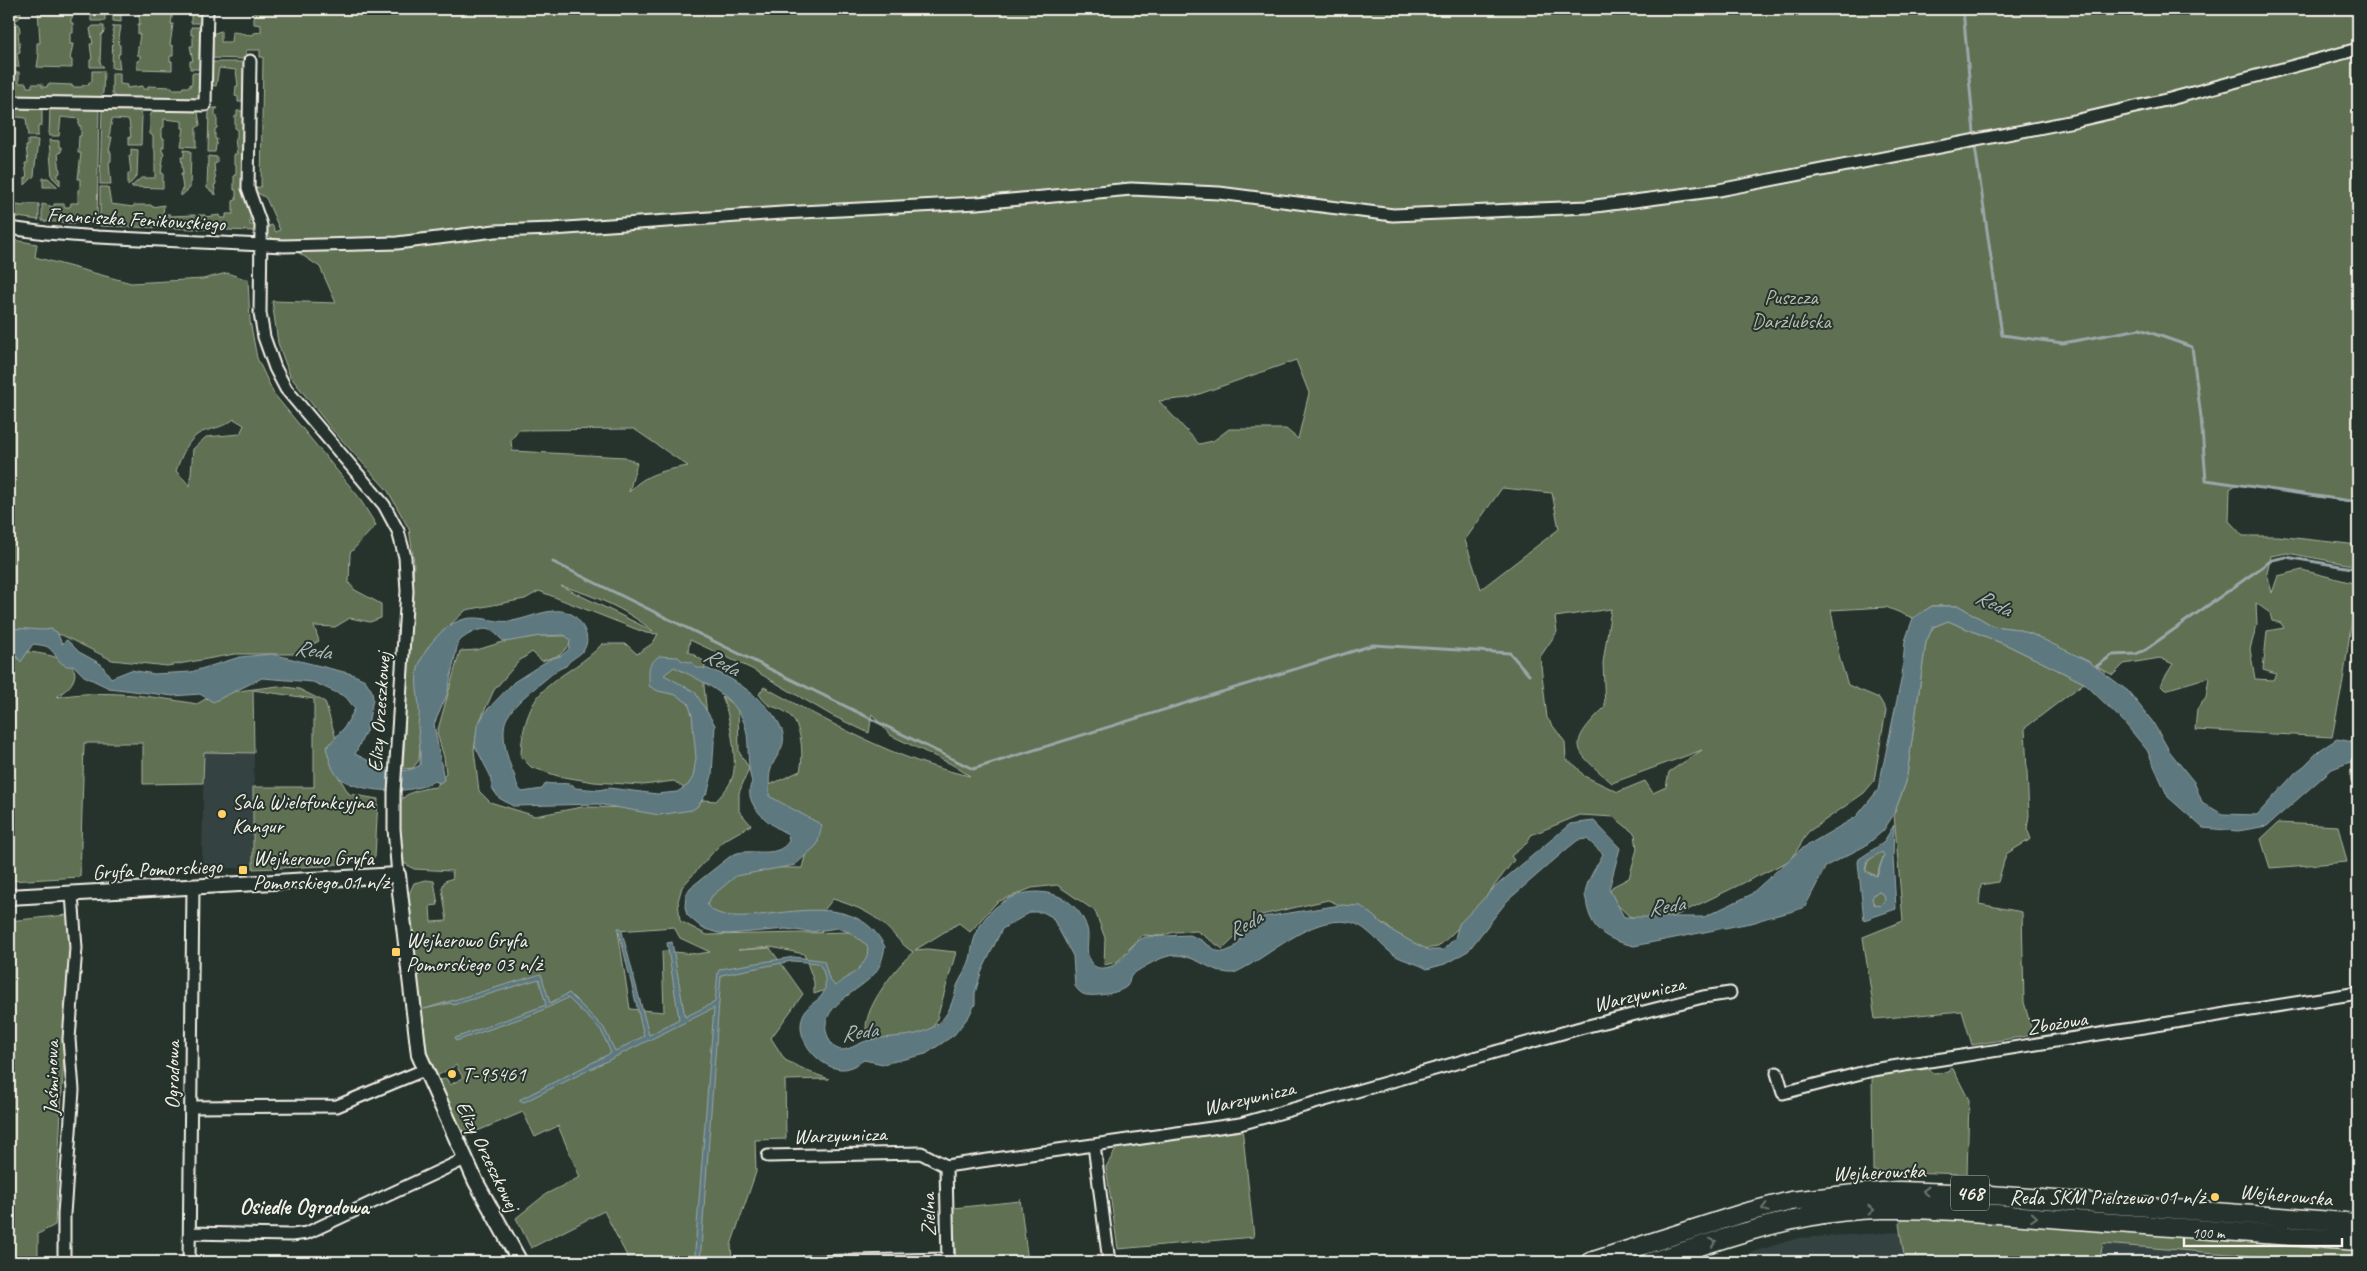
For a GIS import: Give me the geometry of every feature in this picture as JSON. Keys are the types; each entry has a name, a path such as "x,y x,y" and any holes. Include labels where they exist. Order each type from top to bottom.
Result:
{"main road":[{"name":"Wejherowska","path":"1590,1262 1744,1213 1791,1201 1873,1192 1977,1194 2358,1224"},
{"name":"Wejherowska","path":"1650,1262 1753,1230 1809,1216 1885,1209 1957,1211 2358,1242"}],"street":[{"path":"9,102 205,105 207,9"},
{"name":"Franciszka Fenikowskiego","path":"9,228 98,237 284,246 397,243 495,230 552,230 792,213 977,203 1131,189 1219,193 1393,215 1588,207 1719,190 2079,120 2170,99 2358,48"},
{"name":"Elizy Orzeszkowej","path":"250,61 248,188 262,226 260,313 264,337 275,368 286,388 302,410 384,505 398,531 405,557 407,591 395,770 394,829 416,1040 424,1070 466,1159 520,1262"},
{"path":"2358,762 2358,779"},
{"name":"Gryfa Pomorskiego","path":"9,897 398,876"},
{"name":"Ogrodowa","path":"189,1262 193,887"},
{"name":"Jaśminowa","path":"64,1262 64,1214 73,1090 69,1039 76,948 72,894"},
{"name":"Warzywnicza","path":"768,1156 921,1153 946,1166 1240,1124 1580,1028 1703,997 1730,993"},
{"name":"Zbożowa","path":"1778,1073 1783,1093 1873,1070 2358,994"},
{"path":"191,1107 337,1106 424,1070"},
{"path":"1094,1145 1109,1262"},
{"path":"190,1233 292,1235 307,1232 466,1159"},
{"name":"Zielna","path":"946,1166 948,1260"},
{"path":"807,1262 948,1260"}],"shaded area":[{"path":"204,752 254,753 253,867 210,869 202,863"},
{"path":"1901,1232 1905,1262 1722,1262 1798,1238"},
{"path":"2103,1244 2294,1258 2293,1262 2099,1262"}],"green space":[{"path":"15,8 21,14 15,20 9,14"},
{"path":"38,9 73,9 71,23 73,23 73,33 70,33 70,44 73,44 70,59 72,60 72,68 37,67 39,54 37,53 37,43 40,43"},
{"path":"91,9 101,9 105,12 105,21 91,21"},
{"path":"113,9 121,9 121,22 113,21"},
{"path":"193,9 203,9 202,23 191,23 191,11"},
{"name":"Puszcza Darżlubska","path":"254,9 2358,9 2358,503 2237,484 2230,489 2229,521 2243,536 2277,536 2358,545 2358,566 2287,553 2271,556 2267,573 2272,593 2278,576 2302,570 2357,584 2343,681 2332,737 2195,730 2197,709 2206,698 2209,677 2165,690 2160,685 2173,664 2160,658 2124,664 2113,675 2034,635 2017,629 1993,626 1959,606 1932,606 1913,618 1886,607 1831,610 1840,660 1848,685 1879,698 1886,710 1874,781 1864,793 1808,832 1791,860 1677,915 1645,921 1629,916 1608,896 1612,887 1629,878 1637,849 1635,834 1614,817 1580,815 1531,835 1527,843 1511,856 1514,860 1472,915 1438,947 1421,949 1403,941 1386,925 1328,900 1257,916 1223,949 1197,931 1174,932 1161,936 1142,935 1117,962 1104,965 1105,938 1095,911 1057,885 1032,888 997,902 970,932 959,923 915,950 927,949 956,952 936,1022 928,1035 871,1041 866,1032 871,1008 887,981 913,952 876,918 865,911 833,899 821,914 707,919 699,899 721,867 802,868 807,849 766,812 763,788 800,771 802,757 801,741 793,719 783,711 766,703 759,694 764,687 864,739 916,761 970,776 951,764 890,735 872,714 869,733 831,715 752,669 690,640 688,651 705,662 704,686 707,716 702,786 685,789 674,781 643,785 594,782 558,776 531,767 521,757 522,738 530,710 540,694 602,644 626,644 637,654 653,643 658,634 646,633 539,591 525,599 466,610 450,625 433,646 424,697 419,760 413,768 403,769 414,562 409,529 388,491 330,427 290,376 278,343 272,301 336,303 320,267 284,243 268,236 266,230 269,226 272,225 276,232 280,230 266,198 253,190 253,188 261,187 263,57 260,57 260,50 246,50 246,59 210,58 212,34 221,31 221,42 231,42 232,32 253,35 254,33 261,32 261,25 254,24","holes":["1296,360 1309,393 1298,439 1286,429 1229,429 1213,441 1199,444 1159,401 1188,398","634,429 688,466 663,471 648,477 629,492 637,463 625,457 512,451 511,440 519,430","1502,488 1552,493 1559,529 1481,589 1465,540","561,586 609,604 632,616 653,631","2256,603 2270,613 2272,621 2281,623 2284,628 2267,631 2263,670 2276,674 2273,680 2255,679 2250,649 2257,625","1611,609 1603,663 1605,707 1584,731 1579,747 1589,763 1612,783 1702,750 1669,772 1666,787 1653,793 1645,781 1618,792 1584,776 1577,767 1566,759 1565,742 1547,718 1540,657 1557,632 1555,617"]},
{"path":"138,10 173,10 170,45 173,46 173,56 170,56 172,70 137,69 137,61 140,60 140,55 137,55 140,34 138,34 138,24 140,24"},
{"path":"10,24 19,24 20,52 17,53 19,67 10,67"},
{"path":"93,26 104,26 104,32 101,35 100,63 104,67 90,67 90,60 92,59 90,44 93,44 90,29"},
{"path":"113,26 121,26 118,44 120,45 120,54 118,54 120,69 112,68"},
{"path":"191,27 202,27 201,69 190,69 190,61 193,61 190,46 193,46"},
{"path":"210,62 245,62 245,102 238,102 238,97 235,96 236,86 238,86 236,70 219,68 216,86 209,85"},
{"path":"92,71 104,71 103,93 99,98 13,96 9,91 10,72 19,72 19,83 26,83 27,87 32,87 32,84 42,84 42,87 47,87 48,84 82,87 92,82"},
{"path":"112,73 120,73 120,84 127,85 127,88 143,86 143,89 148,89 148,86 182,89 183,87 190,87 190,84 192,84 192,73 201,73 201,95 197,100 119,99 112,94"},
{"path":"9,106 42,106 42,125 38,127 38,136 28,136 26,118 9,116"},
{"path":"50,107 99,107 97,225 42,221 42,204 54,207 54,204 64,204 65,207 70,207 71,203 78,203 78,190 80,189 80,179 78,179 81,153 78,153 81,126 79,126 79,119 61,117 59,136 49,136"},
{"path":"102,108 137,109 142,115 141,145 129,145 129,137 131,137 129,120 112,119 109,137 112,137 109,151 111,152 111,161 109,162 111,184 100,184"},
{"path":"209,108 218,108 215,110 217,128 215,129 215,139 217,139 215,152 208,152"},
{"path":"154,109 198,112 200,125 196,128 196,147 181,146 184,128 182,128 182,121 164,119 162,138 164,138 164,147 162,147 162,152 164,153 161,173 163,173 163,188 131,187 141,178 155,178 155,151 153,148 153,136 150,134 150,116"},
{"path":"237,111 245,111 243,190 253,215 250,215 250,225 256,225 256,231 198,229 198,215 205,215 205,217 220,215 220,218 226,218 226,214 233,214 233,201 236,200 234,175 236,175 236,164 234,164 234,154 237,154 235,116 237,116"},
{"path":"28,140 38,140 34,176 25,185 25,178 27,178 25,163 28,163 26,146 28,146"},
{"path":"49,140 59,141 59,147 61,147 61,152 58,153 60,173 58,174 58,179 60,179 60,185 52,177"},
{"path":"131,149 138,150 137,176 128,186 128,173 131,173 129,156 131,156"},
{"path":"184,150 191,151 190,188 181,196 181,190 183,189 181,174 183,174 181,157 184,157"},
{"path":"208,156 217,157 217,163 214,164 216,195 207,188"},
{"path":"43,178 48,178 58,187 43,187"},
{"path":"100,187 108,187 111,204 133,207 134,205 151,205 152,207 164,205 163,214 170,214 170,216 195,215 195,229 100,226"},
{"path":"9,204 24,206 25,204 39,204 39,220 9,216"},
{"path":"9,239 37,244 35,257 131,283 203,279 227,273 248,280 250,321 257,358 274,394 358,496 376,525 350,553 349,583 355,590 381,604 381,618 370,622 350,618 335,627 314,626 319,641 296,654 235,654 167,666 112,660 62,635 29,631 9,638","holes":["234,419 244,425 240,434 206,437 193,449 190,486 176,471 186,448 197,435 223,426"]},
{"path":"1948,621 2011,647 2084,683 2025,728 2029,815 2027,829 2031,839 2006,854 1998,882 1981,885 1979,904 2022,912 2024,1002 2033,1035 1972,1045 1962,1011 1875,1019 1863,937 1903,921 1894,814 1906,782 1926,642 1933,627"},
{"path":"522,636 567,636 572,642 560,655 542,661 532,652 519,661 494,690 478,725 474,750 479,791 490,802 535,816 582,807 670,808 704,800 716,801 730,783 734,770 731,733 722,696 738,709 739,752 749,768 739,793 739,811 751,825 723,841 682,887 678,901 680,921 707,935 853,932 878,952 841,985 814,994 814,982 804,954 771,947 738,950 770,948 803,994 771,1038 785,1060 829,1079 785,1080 786,1139 755,1140 756,1172 731,1245 732,1262 630,1262 604,1211 531,1248 516,1218 546,1194 580,1177 558,1126 535,1137 523,1112 463,1137 437,1082 446,1078 450,1085 463,1078 456,1065 435,1077 424,1048 409,894 414,883 426,880 434,881 438,905 430,906 431,922 447,921 442,888 445,881 453,878 452,871 414,869 404,863 398,819 400,803 403,798 418,790 436,787 446,773 444,757 437,733 460,651 477,650","holes":["674,927 680,938 710,952 697,954 662,951 664,1012 630,1009 618,931"]},
{"path":"22,651 57,658 66,661 72,666 75,673 73,681 57,697 110,694 144,696 197,704 214,694 278,686 299,689 325,702 337,742 333,767 349,794 378,799 375,857 326,866 253,869 253,787 314,787 314,699 253,690 254,753 204,752 203,783 143,784 143,743 84,743 80,877 9,881 9,658"},
{"path":"2278,823 2338,826 2347,862 2270,868 2261,839"},
{"path":"1880,852 1884,852 1884,855 1876,876 1866,871 1866,868 1870,860"},
{"path":"1879,892 1884,894 1886,899 1884,904 1879,906 1874,904 1872,899 1874,894"},
{"path":"67,915 71,920 55,1225 38,1234 38,1259 45,1262 9,1262 9,921"},
{"path":"1952,1067 1969,1100 1967,1174 1873,1171 1872,1075 1929,1069 1932,1073 1949,1072"},
{"path":"1242,1127 1254,1237 1118,1249 1106,1167 1119,1144"},
{"path":"1020,1199 1028,1262 956,1262 953,1208 1020,1201"},
{"path":"1903,1218 2358,1250 2358,1262 2330,1262 2103,1244 2099,1262 1905,1262 1899,1224"}],"water":[{"path":"1932,606 1959,606 1993,626 2017,629 2034,635 2088,661 2128,691 2152,721 2170,752 2194,782 2202,802 2222,814 2257,815 2296,772 2320,750 2337,739 2358,743 2358,759 2332,769 2267,826 2238,831 2203,828 2168,797 2147,750 2123,721 2084,683 2011,647 1948,621 1933,627 1926,642 1906,782 1894,814 1883,831 1865,846 1826,866 1805,907 1755,922 1634,946 1610,938 1603,934 1593,923 1587,906 1586,889 1603,854 1587,839 1578,840 1507,901 1468,951 1445,964 1427,969 1396,956 1362,927 1349,922 1334,922 1304,931 1234,973 1225,973 1192,959 1174,955 1162,958 1137,971 1131,976 1128,985 1124,989 1113,993 1087,995 1079,991 1075,986 1073,956 1052,917 1043,912 1031,912 1002,929 981,973 975,993 975,1004 969,1016 954,1035 926,1054 883,1064 864,1060 846,1069 835,1068 821,1061 809,1048 802,1033 802,1017 809,1007 821,997 825,988 824,974 818,963 792,961 721,975 700,1262 695,1262 695,1251 714,1008 524,1102 519,1100 611,1053 601,1030 568,998 536,1013 456,1041 455,1038 546,1005 539,979 453,1005 451,1003 424,1009 541,974 550,1003 569,993 604,1028 615,1051 644,1036 618,928 621,928 649,1035 679,1019 667,943 672,942 685,1017 715,1002 718,972 720,969 794,957 820,960 824,961 829,979 835,986 858,969 866,958 868,952 867,945 849,932 837,928 811,932 786,929 729,934 702,928 687,915 685,907 686,895 690,888 732,855 747,852 770,852 784,847 789,841 788,834 766,820 754,806 750,790 752,782 746,729 742,718 727,699 706,684 674,667 664,675 695,692 715,725 712,775 708,791 698,806 692,810 659,815 598,804 513,806 499,798 492,788 490,775 475,746 477,726 486,711 514,682 550,659 561,656 569,649 570,640 565,635 540,636 505,642 492,631 484,629 470,634 458,642 447,695 434,724 444,780 440,783 434,781 414,789 401,790 361,787 350,784 338,777 331,765 326,748 344,728 355,709 346,697 313,682 262,678 213,702 200,694 173,696 109,688 84,676 74,666 65,665 59,661 46,646 33,644 21,662 9,647 9,630 51,629 57,632 62,644 67,640 79,652 101,664 111,678 131,670 154,674 191,672 240,657 272,654 352,674 365,680 372,691 373,699 367,729 355,754 379,766 404,771 420,765 417,672 425,652 442,631 458,621 466,619 480,618 512,621 551,611 569,613 577,618 584,629 587,641 584,649 566,666 553,673 523,698 511,711 505,722 506,752 517,785 522,792 542,789 546,783 570,784 575,788 599,790 609,788 657,794 677,792 688,785 693,777 696,758 692,715 688,703 676,695 658,691 649,686 650,666 659,656 678,657 681,660 693,663 697,668 720,673 748,690 760,701 771,712 783,734 783,744 770,772 769,796 822,825 817,845 795,865 736,876 712,896 707,905 721,914 741,916 820,910 846,914 868,925 885,947 875,973 833,1008 828,1017 826,1026 830,1042 837,1049 842,1050 878,1038 921,1033 941,1021 950,1008 957,986 968,965 977,932 985,918 996,907 1010,898 1033,892 1056,895 1075,907 1087,928 1087,951 1091,963 1099,968 1110,967 1116,964 1139,940 1145,937 1190,935 1217,951 1224,952 1234,948 1257,918 1341,905 1361,906 1389,929 1414,943 1429,950 1443,950 1455,938 1459,924 1495,887 1570,824 1594,821 1620,848 1609,889 1624,917 1704,917 1750,895 1801,849 1856,817 1878,790 1902,676 1905,641 1913,618"},
{"path":"1894,825 1893,857 1896,909 1864,920 1858,862 1859,859 1883,843","holes":["1882,852 1884,855 1877,876 1867,873 1865,870 1867,861","1879,892 1884,895 1885,900 1880,906 1874,904 1872,899 1874,894"]}],"waterway":[{"path":"1963,9 1974,133"},
{"path":"1975,146 2002,335 2063,343 2140,329 2192,347 2201,417 2206,480 2358,502"},
{"path":"2097,666 2112,655 2136,654 2145,650 2272,560 2286,557 2358,569"},
{"name":"Reda","path":"553,562 973,769 1373,645 1510,653 1529,675"}],"place":[{"name":"Sala Wielofunkcyjna Kangur","path":"222,814"},
{"name":"Wejherowo Gryfa Pomorskiego 01 n/ż","path":"243,870"},
{"name":"Wejherowo Gryfa Pomorskiego 03 n/ż","path":"396,952"},
{"name":"T-95461","path":"452,1074"},
{"name":"Reda SKM Pielszewo 01 n/ż","path":"2215,1197"}],"district":[{"name":"Osiedle Ogrodowa","path":"304,1206"}]}
